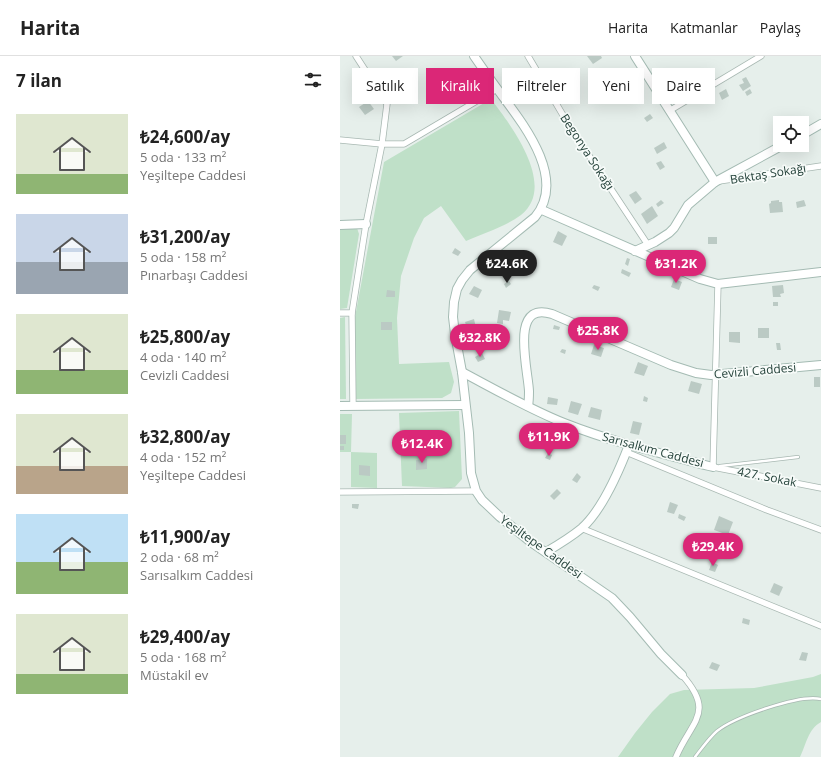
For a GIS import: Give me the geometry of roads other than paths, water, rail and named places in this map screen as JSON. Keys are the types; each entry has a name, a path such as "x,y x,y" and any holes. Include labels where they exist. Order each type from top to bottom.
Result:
{"street":[{"path":"353,406 352,313 366,224 382,144 387,104 356,56"},
{"path":"474,56 528,132 541,158 546,184 545,202 542,210 700,279 718,284 821,272"},
{"name":"Begonya Sokağı","path":"528,56 570,127 648,245"},
{"path":"637,56 669,111 715,182"},
{"path":"669,111 761,56"},
{"path":"340,140 382,144 404,144 497,89"},
{"path":"809,130 821,124"},
{"path":"635,251 669,233 674,228 688,205 715,182 773,150"},
{"name":"Bektaş Sokağı","path":"715,182 821,166"},
{"name":"Yeşiltepe Caddesi","path":"542,210 528,224 483,258 470,270 457,289 453,317 462,372 469,432 471,473 476,491 482,500 500,517 532,543 612,598 630,616 661,654 682,675"},
{"path":"340,224 366,224"},
{"path":"714,467 718,284"},
{"name":"Cevizli Caddesi","path":"528,406 529,391 524,329 531,316 542,312 552,314 682,368 704,374 821,365"},
{"path":"340,313 352,313"},
{"name":"Sarısalkım Caddesi","path":"462,372 528,406 628,449 714,467"},
{"path":"340,406 465,405"},
{"path":"546,552 581,528 593,515 608,490 628,449 767,510 821,530"},
{"name":"427. Sokak","path":"714,467 821,488"},
{"path":"340,492 476,491"},
{"path":"581,528 821,626"},
{"path":"676,757 693,727 699,711 697,696 690,684 682,675"}],"lane":[{"path":"714,467 798,457"},
{"path":"695,757 714,735 725,727 774,706 808,698 821,699"}]}
